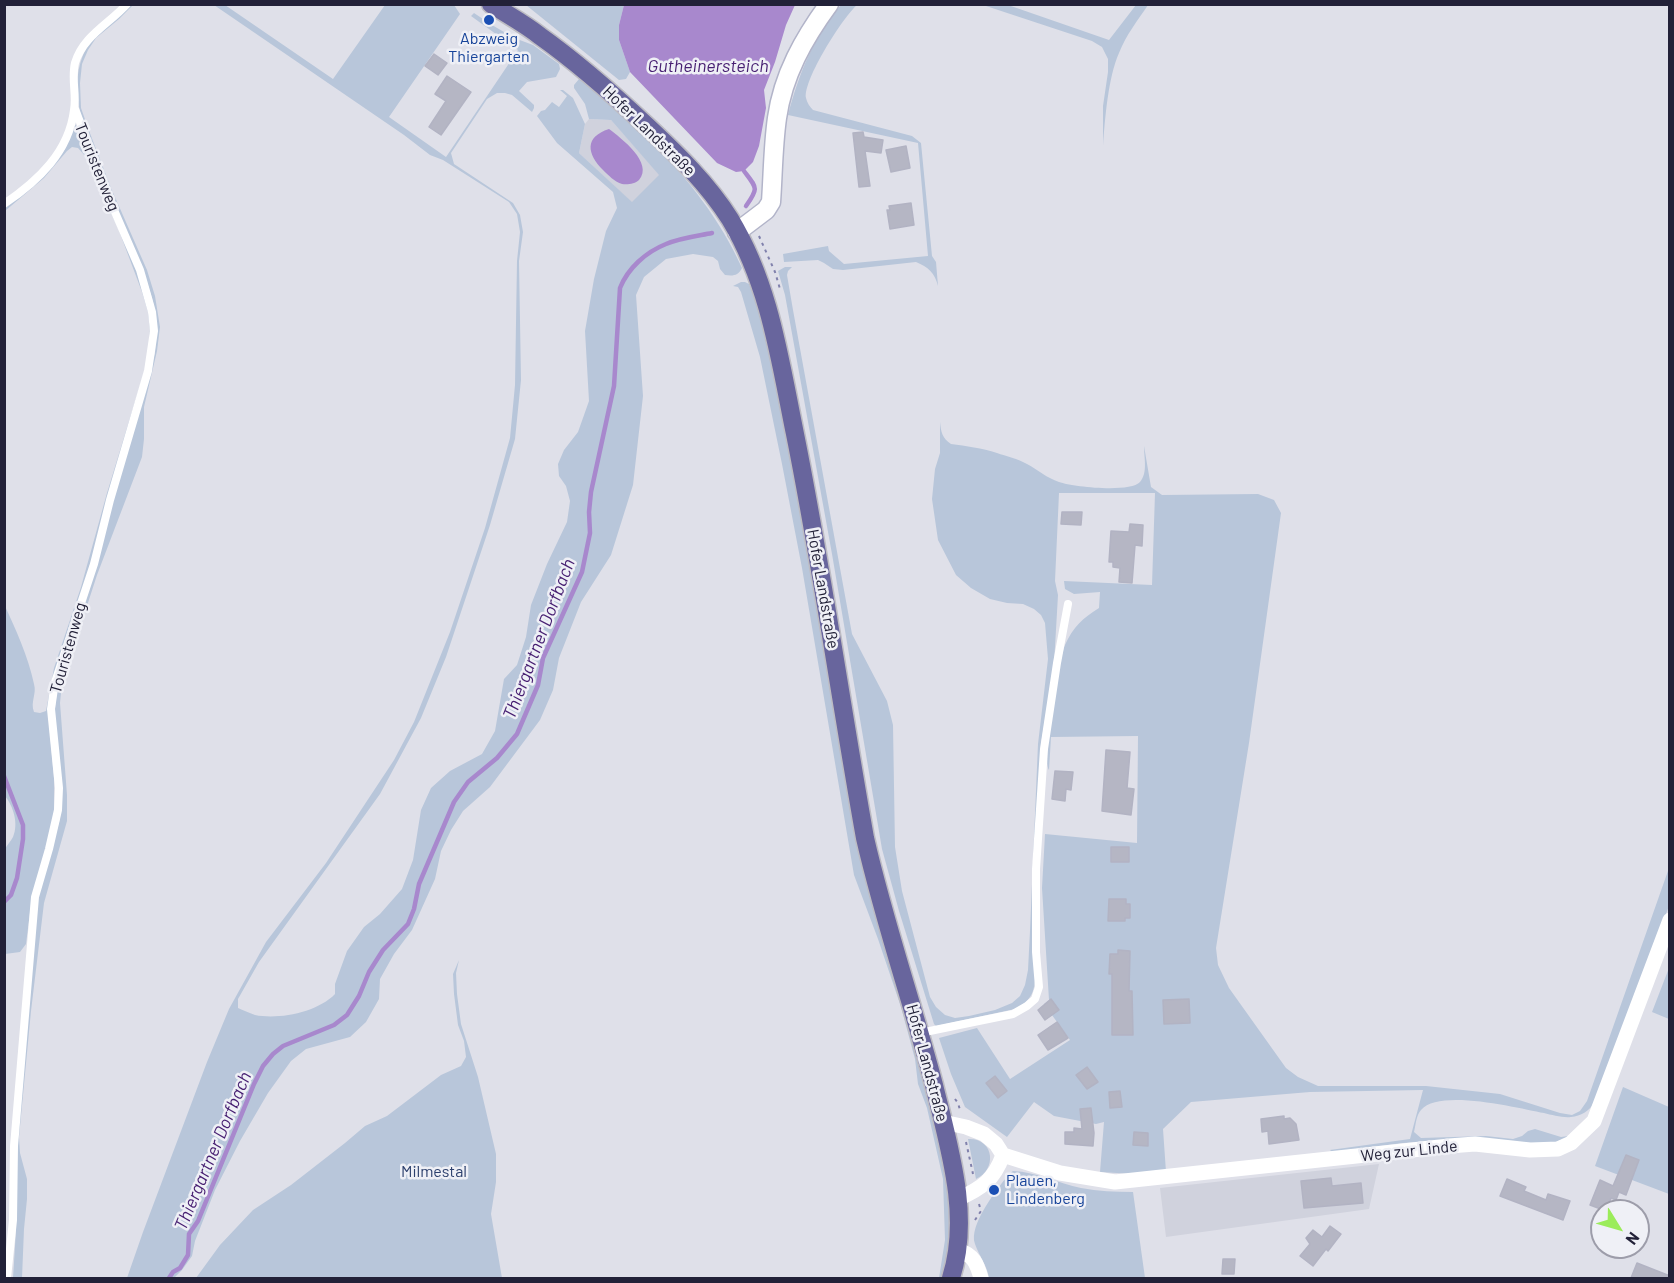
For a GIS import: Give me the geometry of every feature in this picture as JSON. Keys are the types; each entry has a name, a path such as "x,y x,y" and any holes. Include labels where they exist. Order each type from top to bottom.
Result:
{"main road":[{"name":"Hofer Landstraße","path":"491,4 538,34 575,62 673,150 728,216 744,227 774,330 806,489 865,838 877,889 920,1033 943,1122 958,1199 960,1235 951,1278"}],"street":[{"path":"744,227 766,210 771,202 777,115 784,86 799,51 829,4"},
{"name":"Weg zur Linde","path":"943,1122 984,1134 996,1144 1003,1155 1060,1173 1115,1182 1475,1144 1530,1150 1558,1149 1580,1137 1594,1121 1670,920"},
{"path":"958,1199 987,1183 997,1171 1003,1155"},
{"path":"958,1250 971,1256 981,1278"}],"lane":[{"path":"4,204 23,192 44,173 60,152 75,109 75,63 97,30 127,4"},
{"name":"Touristenweg","path":"7,1278 13,1220 14,1146 34,897 50,849 58,810 59,788 51,709 55,682 94,564 110,500 148,371 154,331 152,312 140,270 111,203 75,109"},
{"path":"920,1033 1013,1014 1035,999 1039,987 1036,952 1036,869 1044,749 1068,604"}],"path":[{"path":"744,227 764,245 780,290"},
{"path":"952,1095 958,1103 981,1211 974,1222"}],"shaded area":[{"path":"589,119 611,120 660,175 632,203 579,153 585,124"},
{"path":"1379,1164 1369,1209 1166,1237 1160,1188"}],"green space":[{"path":"133,5 96,38 88,50 82,64 81,108 111,188 147,270 155,296 160,327 157,351 144,407 142,457 97,575 62,683 60,703 67,821 44,903 31,1011 19,1137 20,1153 27,1179 22,1278 13,1278 16,1230 16,1156 37,899 60,819 54,717 58,681 155,353 156,332 152,298 139,260 87,134 80,113 77,92 81,62 90,43 100,31"},
{"path":"214,5 225,5 333,79 385,5 454,5 460,14 389,117 446,157 518,50 471,16 474,13 504,32 503,36 514,42 517,39 533,45 559,64 560,69 556,77 527,82 519,91 534,105 532,112 512,95 497,93 487,99 451,153 454,164 513,203 520,215 523,232 519,261 521,380 515,439 490,525 446,657 421,718 380,794 259,962 238,999 238,1008 255,1015 286,1015 319,1006 335,994 335,984 347,951 364,927 380,914 402,889 413,860 421,810 431,788 450,771 482,754 495,731 504,679 517,665 526,637 531,605 567,522 570,501 566,486 559,476 558,464 564,450 578,432 589,401 585,331 594,279 606,231 617,208 613,192 557,143 537,116 552,102 559,107 567,96 560,90 573,98 585,124 579,153 632,202 659,175 611,120 589,119 585,104 574,88 579,79 583,80 614,106 678,170 714,217 742,268 735,275 725,275 718,261 713,257 693,254 666,259 644,277 636,295 643,396 633,485 611,555 581,602 559,658 553,690 540,720 490,787 463,811 451,830 441,851 435,879 412,930 394,954 380,979 379,999 366,1022 350,1037 306,1049 291,1061 268,1093 240,1141 215,1190 195,1241 192,1256 182,1270 174,1278 127,1278 229,1009 266,942 326,863 394,760 414,722 450,632 485,528 510,438 515,385 517,261 520,232 517,214 509,202 443,160 430,155"},
{"path":"526,5 624,5 619,25 619,40 630,72 626,79 619,80"},
{"path":"841,5 857,5 834,35 817,64 807,89 806,100 813,110 912,136 921,143 932,256 936,262 938,286 930,271 916,262 843,270 833,269 818,260 784,262 783,254 828,246 829,251 844,264 928,256 918,143 788,115 808,57 822,30"},
{"path":"983,5 1008,5 1109,40 1136,5 1148,5 1125,40 1115,63 1103,146 1103,106 1108,59 1102,47 1092,41"},
{"path":"75,124 145,291 152,330 146,370 48,711 54,778 54,821 32,897 26,944 20,952 5,954 5,849 15,832 15,821 13,810 5,796 4,604 21,643 35,688 34,712 46,711 54,668 81,587 145,369 149,348 148,312 142,292 118,228 86,157 78,148 72,147 67,151 44,178 5,211 5,207 55,163 65,149"},
{"path":"785,267 792,267 787,275 852,634 887,701 893,725 895,847 902,891 930,997 936,1007 945,1015 955,1018 995,1010 1012,1003 1020,996 1025,985 1028,970 1038,744 1048,659 1045,623 1041,615 1023,604 990,599 971,588 956,575 938,540 932,499 935,469 940,453 940,422 942,434 951,444 997,453 1023,462 1059,482 1076,486 1114,488 1140,482 1145,470 1144,446 1151,487 1162,495 1258,494 1274,500 1281,513 1249,743 1216,948 1218,965 1229,988 1286,1068 1298,1077 1318,1086 1426,1086 1500,1094 1572,1115 1580,1111 1587,1101 1669,868 1669,906 1594,1103 1590,1108 1578,1116 1565,1117 1480,1101 1444,1100 1430,1104 1421,1110 1414,1132 1421,1138 1486,1136 1513,1139 1535,1129 1561,1137 1569,1136 1567,1138 1549,1144 1465,1139 1403,1143 1332,1152 1330,1150 1410,1139 1423,1090 1310,1092 1191,1102 1163,1129 1166,1172 1134,1174 1100,1172 1104,1122 1096,1124 1054,1116 1034,1102 1007,1137 965,1107 939,1038 977,1028 1010,1079 1070,1040 1044,1004 1049,1000 1042,888 1045,834 1137,843 1138,736 1051,737 1049,770 1047,762 1055,689 1065,645 1079,624 1099,608 1100,592 1074,594 1065,589 1064,581 1152,585 1155,493 1059,493 1055,581 1058,595 1054,664 1041,744 1036,971 1032,994 1026,1002 1015,1009 936,1026 899,911 882,849 832,554 785,295 778,271"},
{"path":"741,282 749,284 760,312 770,349 914,1034 952,1199 953,1228 943,1278 939,1278 945,1240 943,1179 901,1007 854,875 782,464 760,357 741,292 738,287 733,286"},
{"name":"Milmestal","path":"459,960 456,973 461,1024 478,1077 496,1154 496,1182 491,1214 502,1278 196,1278 220,1245 253,1210 291,1185 365,1126 387,1116 441,1075 461,1066 466,1057 464,1041 458,1025 453,974"},
{"path":"1669,968 1669,1019 1652,1012"},
{"path":"1623,1087 1669,1107 1669,1194 1595,1166"},
{"path":"968,1139 984,1144 990,1155 987,1169 976,1179"},
{"path":"1013,1171 1031,1173 1081,1188 1133,1192 1145,1278 989,1278 975,1244 976,1227 992,1197"}],"water":[{"name":"Gutheinersteich","path":"624,5 795,5 764,90 766,108 759,146 753,162 744,171 736,172 717,163 630,72 619,40 619,25"},
{"path":"609,129 628,145 642,166 643,173 639,180 631,184 617,182 612,178 598,164 591,152 592,141 595,137"}],"building":[{"path":"434,54 447,63 438,75 425,66"},
{"path":"447,76 471,92 441,135 429,127 446,101 435,94"},
{"path":"863,132 864,137 883,140 881,153 865,151 870,186 859,187 853,133"},
{"path":"906,146 910,168 891,172 886,150"},
{"path":"911,203 914,225 890,229 887,210 890,210 889,206"},
{"path":"1062,512 1082,512 1081,525 1061,524"},
{"path":"1130,524 1143,525 1142,546 1135,545 1132,583 1119,582 1120,568 1113,567 1113,562 1109,562 1111,531 1129,532"},
{"path":"1106,750 1130,752 1127,788 1134,789 1131,815 1102,811"},
{"path":"1055,771 1073,772 1071,790 1066,789 1065,801 1052,799"},
{"path":"1111,847 1129,847 1129,862 1111,862"},
{"path":"1109,899 1126,899 1126,904 1130,904 1130,918 1125,918 1125,921 1108,921"},
{"path":"1118,950 1130,951 1129,991 1132,991 1133,1035 1112,1035 1110,954 1118,954"},
{"path":"1051,999 1059,1010 1045,1020 1038,1010"},
{"path":"1189,999 1190,1023 1164,1024 1163,1000"},
{"path":"1057,1022 1068,1038 1048,1050 1038,1035"},
{"path":"1087,1067 1098,1082 1087,1089 1076,1075"},
{"path":"995,1076 1007,1091 998,1098 986,1083"},
{"path":"1120,1091 1122,1107 1110,1108 1109,1092"},
{"path":"1091,1108 1093,1146 1065,1144 1065,1132 1074,1132 1074,1128 1082,1129 1080,1109"},
{"path":"1284,1116 1284,1119 1290,1118 1296,1124 1299,1140 1269,1144 1268,1131 1262,1132 1261,1119"},
{"path":"1134,1132 1148,1133 1148,1146 1133,1145"},
{"path":"1626,1155 1639,1160 1626,1195 1619,1192 1616,1199 1592,1199 1600,1180 1613,1186"},
{"path":"1331,1178 1332,1186 1361,1183 1363,1203 1304,1208 1301,1181"},
{"path":"1507,1179 1526,1187 1524,1191 1546,1200 1548,1194 1570,1201 1563,1220 1500,1196"},
{"path":"1330,1226 1341,1234 1313,1266 1300,1256 1310,1244 1306,1238 1313,1230 1322,1237"},
{"path":"1223,1259 1235,1259 1234,1274 1222,1274"},
{"path":"1637,1263 1670,1276 1670,1278 1631,1278"}],"waterway":[{"name":"Thiergartner Dorfbach","path":"744,171 755,188 746,206"},
{"name":"Thiergartner Dorfbach","path":"169,1278 180,1268 188,1255 189,1234 198,1221 263,1066 283,1046 334,1025 347,1015 383,950 408,924 414,909 419,884 454,802 468,782 497,758 517,734 538,685 543,658 582,572 590,533 591,492 614,386 620,288 633,267 652,251 677,240 712,233"},
{"path":"4,776 23,825 17,878 11,895 4,902"}],"place":[{"name":"Abzweig Thiergarten","path":"489,20"},
{"name":"Plauen, Lindenberg","path":"994,1190"}]}
